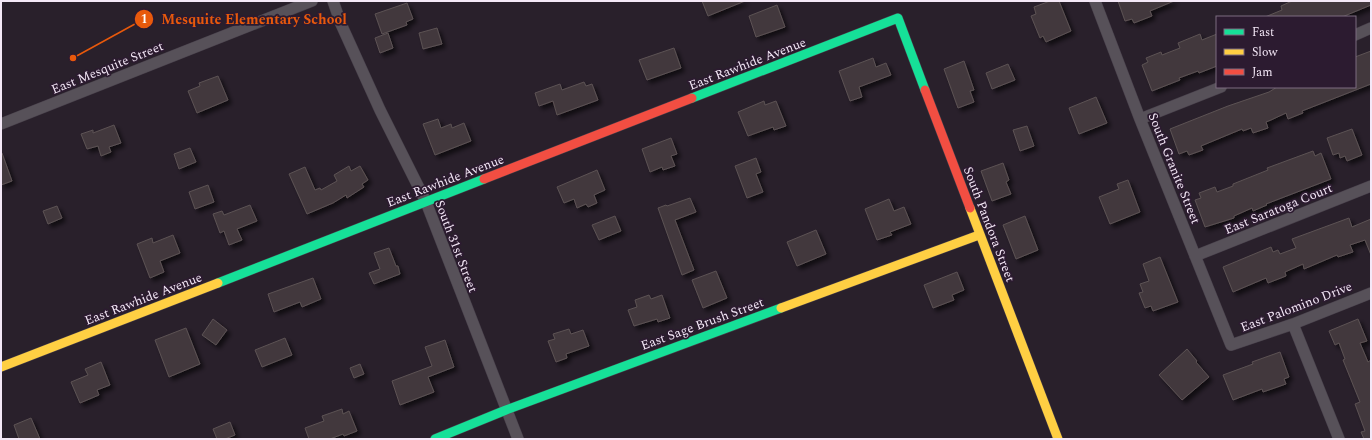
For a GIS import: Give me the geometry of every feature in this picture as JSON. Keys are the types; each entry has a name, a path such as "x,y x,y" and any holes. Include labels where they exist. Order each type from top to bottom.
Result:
{"street":[{"name":"East Mesquite Street","path":"1,124 312,1"},
{"name":"South 31st Street","path":"333,1 341,24 380,110 426,202 518,439"},
{"name":"South Granite Street","path":"1095,1 1140,119 1231,345"},
{"name":"East Rawhide Avenue","path":"1,367 898,18"},
{"name":"South Pandora Street","path":"898,18 1058,439"},
{"path":"1356,35 1371,28"},
{"path":"1140,119 1218,88"},
{"name":"East Saratoga Court","path":"1195,256 1371,186"},
{"name":"East Sage Brush Street","path":"435,439 506,410 980,234"},
{"name":"East Palomino Drive","path":"1231,345 1293,324 1371,293"},
{"path":"1293,324 1339,439"}],"building":[{"path":"702,1 745,1 708,16"},
{"path":"1050,1 1059,1 1071,31 1046,42 1043,36 1040,38 1031,16 1036,14 1034,7"},
{"path":"1118,1 1174,1 1150,11 1152,16 1134,23 1132,19 1125,21"},
{"path":"1292,1 1371,1 1371,5 1344,16 1267,16 1282,10 1281,6"},
{"path":"407,3 413,19 406,22 407,25 382,34 375,14"},
{"path":"777,5 785,27 756,37 749,16"},
{"path":"437,28 442,44 423,49 419,33"},
{"path":"388,33 393,48 380,53 375,38"},
{"path":"1200,34 1202,40 1216,34 1216,66 1199,73 1198,71 1179,78 1180,80 1152,91 1142,65 1148,62 1146,58 1161,52 1162,55 1180,48 1178,43"},
{"path":"674,48 681,68 647,80 639,60"},
{"path":"1371,51 1371,84 1302,111 1303,113 1288,119 1286,113 1266,122 1268,128 1253,133 1251,128 1243,131 1242,129 1201,146 1203,150 1189,155 1187,151 1179,154 1170,129 1228,106 1269,92 1275,88 1356,88 1356,57"},
{"path":"873,58 876,67 886,63 891,75 859,87 862,97 850,101 839,71"},
{"path":"964,61 974,90 970,91 974,102 958,108 944,69"},
{"path":"1008,64 1015,80 992,89 986,73"},
{"path":"218,76 228,100 197,113 188,91 200,86 199,83"},
{"path":"584,82 586,86 592,84 598,100 557,115 553,101 539,106 535,93 560,84 562,90"},
{"path":"1096,97 1107,123 1079,134 1069,108"},
{"path":"764,101 765,105 776,101 786,126 774,130 773,127 748,136 738,112"},
{"path":"438,119 441,128 451,124 452,128 464,123 471,141 435,155 423,124"},
{"path":"114,125 121,143 109,147 111,152 101,156 98,146 87,149 81,134 93,130 93,133"},
{"path":"1027,126 1034,146 1020,151 1013,130"},
{"path":"1352,129 1362,155 1347,161 1345,156 1340,158 1339,153 1333,155 1327,138"},
{"path":"671,138 677,154 671,156 675,166 663,170 662,167 650,172 642,149"},
{"path":"190,148 196,162 179,169 174,154"},
{"path":"1313,151 1315,156 1321,153 1331,179 1266,204 1267,205 1253,211 1252,208 1234,216 1234,218 1205,227 1195,200 1201,198 1199,193 1215,187 1217,192 1268,170 1267,168"},
{"path":"1,153 12,181 1,185"},
{"path":"756,158 761,172 756,174 763,192 747,198 735,166"},
{"path":"1003,163 1009,180 1006,182 1011,194 992,201 981,171"},
{"path":"349,166 351,171 360,166 368,180 362,184 364,187 347,198 346,195 333,203 307,214 289,174 305,167 315,190 320,188 321,190 337,181 334,175"},
{"path":"597,170 605,190 594,195 597,203 588,207 586,204 577,208 574,199 564,203 557,187"},
{"path":"1128,180 1140,212 1110,224 1099,197 1119,189 1117,184"},
{"path":"208,185 214,202 195,209 189,192"},
{"path":"690,198 696,212 675,220 694,270 682,275 658,208"},
{"path":"889,199 894,211 904,207 911,224 890,232 892,235 877,240 865,209"},
{"path":"250,205 257,221 237,229 242,240 229,245 224,231 220,233 213,214 222,211 224,215"},
{"path":"57,206 62,218 48,224 43,211"},
{"path":"615,216 621,231 599,240 592,225"},
{"path":"1025,216 1038,250 1016,259 1003,225"},
{"path":"1349,218 1352,227 1371,219 1371,255 1365,240 1350,245 1353,252 1338,257 1337,255 1304,269 1303,264 1285,272 1286,276 1268,283 1266,278 1233,292 1223,267 1271,247 1273,252 1278,250 1280,254 1296,248 1292,239"},
{"path":"816,230 826,254 797,266 787,242"},
{"path":"173,235 180,253 160,261 164,272 150,278 137,244 152,238 153,243"},
{"path":"389,248 396,266 398,266 400,274 374,284 369,273 380,269 374,253"},
{"path":"1160,257 1178,302 1153,311 1151,306 1145,308 1139,293 1143,292 1140,284 1149,281 1143,264"},
{"path":"716,271 727,298 703,308 692,280"},
{"path":"957,272 964,290 952,295 954,300 933,308 924,285"},
{"path":"313,278 321,299 302,307 300,302 274,312 268,294"},
{"path":"649,295 651,299 662,295 670,318 658,322 657,319 634,326 628,310 637,307 635,300"},
{"path":"213,319 227,330 216,345 202,335"},
{"path":"1358,319 1367,341 1360,343 1368,362 1371,360 1371,439 1364,439 1361,432 1365,431 1355,404 1360,402 1343,360 1345,359 1339,343 1335,345 1329,331"},
{"path":"186,328 200,364 169,377 155,340"},
{"path":"569,329 571,334 583,330 589,346 566,354 567,358 556,362 548,341 555,339 553,334"},
{"path":"285,338 292,355 262,367 255,350"},
{"path":"445,340 454,367 428,377 434,392 400,405 392,381 432,366 425,347"},
{"path":"1187,349 1209,377 1182,400 1159,375"},
{"path":"1280,352 1289,377 1284,379 1286,384 1263,392 1262,389 1233,400 1223,375 1253,364 1252,362"},
{"path":"101,362 110,385 97,390 99,395 80,403 71,382 88,375 85,369"},
{"path":"360,364 364,374 354,378 350,368"},
{"path":"342,409 343,414 349,411 357,431 330,439 309,439 305,428 324,421 322,416"},
{"path":"31,418 40,439 19,439 14,425"},
{"path":"230,422 235,435 225,439 217,439 213,429"}],"traffic: fast":[{"path":"692,98 898,18 925,90"},
{"path":"218,283 484,179"},
{"path":"435,439 506,410 781,308"}],"traffic: slow":[{"path":"970,208 1058,439"},
{"path":"781,308 979,235"},
{"path":"1,367 218,283"}],"traffic: jam":[{"path":"925,90 970,208"},
{"path":"484,179 692,98"}],"place":[{"name":"Mesquite Elementary School","path":"73,58"}]}
